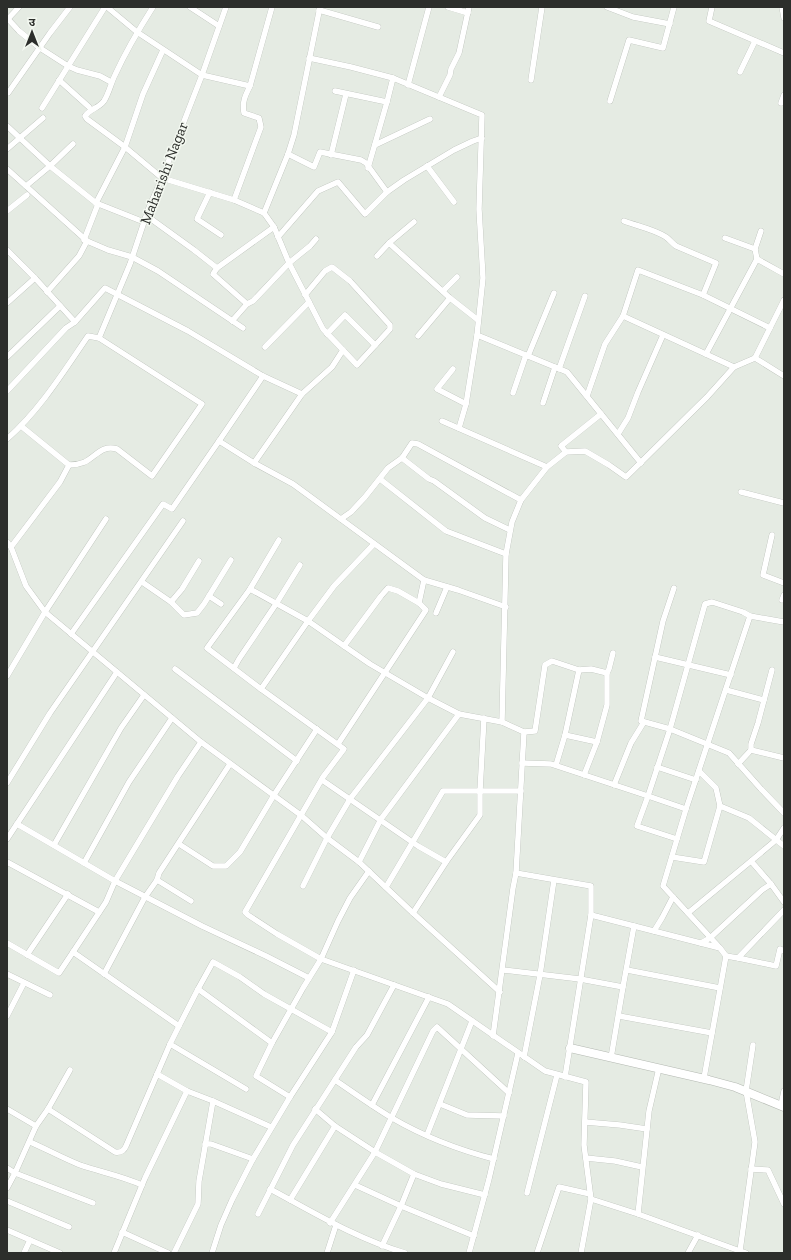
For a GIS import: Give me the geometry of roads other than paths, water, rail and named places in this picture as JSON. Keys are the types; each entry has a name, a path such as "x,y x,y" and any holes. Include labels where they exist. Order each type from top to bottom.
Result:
{"street":[{"path":"19,7 7,20 19,31 40,48 68,66 100,76 111,82"},
{"path":"7,93 8,94 70,7"},
{"path":"42,108 106,7 137,32 202,75 250,86"},
{"path":"153,7 137,32 111,82 104,101 99,107 87,113 85,116 162,178 234,200 264,213 274,227 289,263 305,296 323,330 357,365 390,329 390,326 364,295 332,266 305,296"},
{"path":"190,7 219,26"},
{"name":"Maharishi Nagar","path":"99,338 202,75 226,7"},
{"path":"234,200 261,127 259,118 244,113 243,104 244,97 250,86 272,7"},
{"path":"408,85 430,7"},
{"path":"439,97 459,53 468,10 448,7"},
{"path":"532,80 542,7"},
{"path":"607,7 633,17 670,24"},
{"path":"610,101 629,40 663,48 674,7"},
{"path":"712,7 709,21 784,53"},
{"path":"776,7 783,9 784,18"},
{"path":"264,213 288,154 294,135 320,8 378,26"},
{"path":"740,72 754,41"},
{"path":"47,292 79,256 97,203 125,147 143,94 164,50"},
{"path":"309,58 393,78 482,114 479,209 483,278 466,404 459,428"},
{"path":"368,168 393,78"},
{"path":"59,80 89,107"},
{"path":"335,91 387,102"},
{"path":"331,155 346,94"},
{"path":"781,103 784,95"},
{"path":"7,149 43,118"},
{"path":"375,145 430,119"},
{"path":"7,126 50,166 97,203 144,222"},
{"path":"278,237 318,191 338,182 365,214 387,192 427,166 454,150 482,138"},
{"path":"26,186 73,144"},
{"path":"288,154 314,167 320,152 361,160 366,163 368,168 387,192"},
{"path":"427,166 454,202"},
{"path":"7,169 85,240 108,250 132,257 158,272 243,328"},
{"path":"210,192 197,219 221,235"},
{"path":"7,211 27,195"},
{"path":"147,216 217,268"},
{"path":"624,221 646,228 667,238 676,246 716,263 703,295"},
{"path":"377,256 389,243 414,222"},
{"path":"246,304 213,274 217,268 274,227"},
{"path":"706,354 757,259 755,249 761,231"},
{"path":"232,320 246,304 253,301 289,263 310,246 316,238"},
{"path":"725,238 755,249"},
{"path":"389,243 450,298 478,320"},
{"path":"8,254 35,278 75,322"},
{"path":"757,259 784,274"},
{"path":"587,396 606,344 623,316 638,270 703,295 770,328"},
{"path":"442,291 457,277"},
{"path":"7,303 35,278"},
{"path":"7,391 66,328 75,322 105,288 188,331 263,376 302,394"},
{"path":"513,393 554,293"},
{"path":"543,403 585,296"},
{"path":"418,336 450,298"},
{"path":"502,722 506,607 506,554 512,522 521,500 547,467 566,452 585,451 626,477 641,464 734,367 755,358 784,300"},
{"path":"265,347 309,302"},
{"path":"7,357 60,306"},
{"path":"327,334 345,315 375,345"},
{"path":"623,316 734,367"},
{"path":"476,335 567,372 641,464"},
{"path":"618,434 628,418 663,335"},
{"path":"7,438 21,426 56,382 88,336 99,338 202,404 152,476 117,449 110,447 102,450 84,462 69,465"},
{"path":"254,463 302,394 332,367 343,350"},
{"path":"755,358 784,376"},
{"path":"453,369 437,389 466,404"},
{"path":"71,634 163,504 172,508 220,441 263,376"},
{"path":"566,452 561,446 602,414"},
{"path":"442,420 547,467"},
{"path":"21,426 69,465"},
{"path":"220,441 254,463 294,484 424,580 506,607"},
{"path":"341,519 351,512 388,468 402,458 412,443 418,444 521,500"},
{"path":"402,458 429,479 434,481 485,518 510,530"},
{"path":"11,547 60,482 69,465"},
{"path":"380,478 446,531 506,554"},
{"path":"741,492 784,503"},
{"path":"7,676 45,612 106,519"},
{"path":"7,783 50,713 183,521"},
{"path":"772,536 763,575 784,583"},
{"path":"279,540 250,589 207,648 344,749 322,780 245,912 277,934 321,959 448,1004 545,1071 586,1082 584,1145 591,1197 581,1253"},
{"path":"7,542 11,547 26,586 45,612 201,742 302,816 327,838 359,862 500,992"},
{"path":"262,689 308,621 334,586 374,544"},
{"path":"142,582 171,602 184,615 197,612 209,596 231,560"},
{"path":"171,602 182,589 199,561"},
{"path":"234,668 300,565"},
{"path":"419,603 424,580"},
{"path":"436,613 447,587"},
{"path":"338,744 426,610 419,603 398,591 388,588 344,646"},
{"path":"674,588 663,621 641,721 670,729 729,753 784,813"},
{"path":"250,589 308,621 385,673 428,698 459,714 502,722 524,732 535,731 545,665 552,662 579,670 591,669 607,673"},
{"path":"209,596 221,604"},
{"path":"677,839 637,826 670,729 705,604 712,602 743,612 750,616 784,622"},
{"path":"750,616 686,809 663,886 726,956 776,966 780,949 784,951"},
{"path":"303,886 327,838 350,799 428,698 453,652"},
{"path":"584,775 597,742 607,705 607,673 613,653"},
{"path":"655,657 731,675"},
{"path":"175,669 297,761"},
{"path":"556,765 565,735 579,670"},
{"path":"738,764 751,750 751,744 772,670"},
{"path":"7,840 117,672"},
{"path":"726,690 764,700"},
{"path":"54,845 121,728 144,695"},
{"path":"359,862 381,819 459,714"},
{"path":"84,863 129,782 172,718"},
{"path":"413,913 446,862 480,815 484,718"},
{"path":"614,785 631,743 644,722"},
{"path":"179,844 213,866 226,866 240,852 317,729"},
{"path":"493,1036 516,873 524,732"},
{"path":"565,735 597,742"},
{"path":"7,943 59,974 106,902 115,881 178,776 201,742"},
{"path":"751,750 784,758"},
{"path":"522,763 556,765 686,809"},
{"path":"104,974 146,896 157,880 159,873 230,764"},
{"path":"657,768 696,780"},
{"path":"672,857 704,862 720,806 716,788 699,771"},
{"path":"322,780 413,842 446,862"},
{"path":"386,887 443,790 521,792"},
{"path":"720,806 749,818 784,846"},
{"path":"17,824 115,881 202,926 309,978"},
{"path":"688,913 776,840 784,828"},
{"path":"751,861 784,902"},
{"path":"7,862 99,912"},
{"path":"290,1097 256,1076 272,1043 321,959 350,898 368,871"},
{"path":"516,873 591,886 591,915 565,1077"},
{"path":"157,880 191,901"},
{"path":"524,1057 540,974 554,880"},
{"path":"701,944 762,890 771,884"},
{"path":"27,955 68,894"},
{"path":"654,931 673,897"},
{"path":"738,958 784,910"},
{"path":"591,915 720,948"},
{"path":"611,1058 634,926"},
{"path":"73,952 179,1026"},
{"path":"704,1078 726,956"},
{"path":"48,1109 115,1152 120,1153 124,1150 170,1044 213,962 240,977 264,994 332,1032"},
{"path":"212,1253 221,1225 253,1159 290,1097 332,1032 354,970"},
{"path":"503,970 580,979 623,988"},
{"path":"627,970 720,988"},
{"path":"7,974 50,995"},
{"path":"7,1016 24,983"},
{"path":"258,1214 293,1145 356,1046 368,1036 394,985"},
{"path":"198,989 272,1043"},
{"path":"372,1105 429,998"},
{"path":"619,1016 712,1033"},
{"path":"427,1135 472,1022"},
{"path":"327,1253 333,1224 375,1152 433,1030 437,1027 509,1093"},
{"path":"170,1044 246,1088"},
{"path":"538,1253 559,1187 591,1197 743,1252 755,1142 746,1091 753,1045"},
{"path":"570,1048 704,1078 735,1087 782,1106 784,1091"},
{"path":"469,1253 494,1159 518,1053"},
{"path":"638,1214 649,1111 658,1068"},
{"path":"7,1188 30,1142 36,1126 48,1109 70,1070"},
{"path":"157,1074 187,1091 272,1127"},
{"path":"526,1193 557,1075"},
{"path":"335,1080 392,1118 471,1154 494,1159"},
{"path":"114,1253 142,1185 187,1091"},
{"path":"174,1253 198,1204 199,1181 213,1101"},
{"path":"440,1104 468,1115 504,1116"},
{"path":"7,1109 36,1126"},
{"path":"315,1109 335,1126 375,1152 414,1174 441,1184 485,1195"},
{"path":"585,1122 647,1129"},
{"path":"290,1200 335,1126"},
{"path":"30,1142 79,1164 129,1179 142,1185"},
{"path":"205,1144 211,1144 253,1159"},
{"path":"586,1158 615,1161 642,1167"},
{"path":"7,1168 15,1173 93,1203"},
{"path":"751,1169 768,1170 784,1204"},
{"path":"382,1246 414,1174"},
{"path":"355,1186 474,1236"},
{"path":"270,1189 333,1224 382,1246 405,1253"},
{"path":"7,1200 69,1227"},
{"path":"7,1230 60,1253"},
{"path":"122,1232 157,1250 168,1253"},
{"path":"688,1253 698,1235"},
{"path":"24,1253 30,1240"}]}
